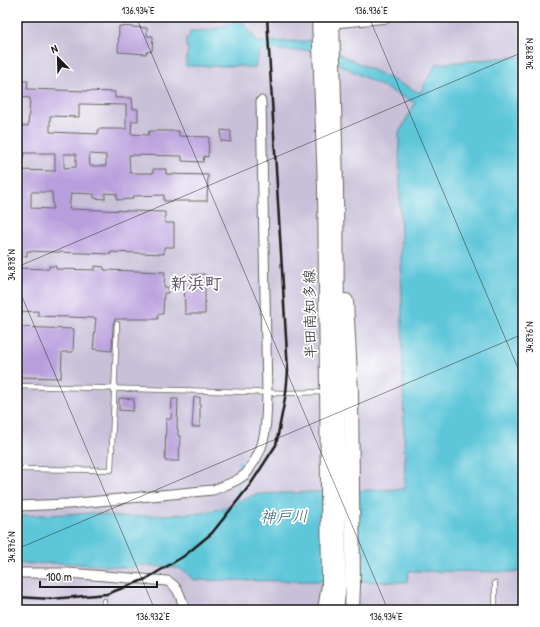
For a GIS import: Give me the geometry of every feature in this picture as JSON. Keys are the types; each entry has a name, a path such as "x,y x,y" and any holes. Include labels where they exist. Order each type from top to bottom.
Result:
{"main road":[{"name":"半田南知多線","path":"325,25 336,189 333,392"},
{"name":"半田南知多線","path":"327,71 326,188 333,392 340,474 334,585 336,610"},
{"path":"336,189 343,232 351,393 340,474 352,610"},
{"name":"半田南知多線","path":"325,610 334,585"}],"street":[{"path":"325,25 387,17"},
{"path":"17,506 68,504 212,490 231,483 244,475 255,462 263,446 266,430 267,392 261,101"},
{"path":"17,573 68,573 167,581 177,589 186,610"}],"lane":[{"path":"17,469 111,470 117,324"},
{"path":"17,386 267,392 333,392"},
{"path":"495,583 495,610"},
{"path":"104,601 104,610"}],"shaded area":[{"path":"17,17 523,17 523,56 436,64 399,133 405,489 256,494 231,506 201,513 122,517 92,513 17,516"},
{"path":"69,563 130,568 140,565 178,568 186,572 193,580 407,582 409,571 523,572 523,610 17,610 17,564"}],"water":[{"name":"神戸川","path":"240,18 258,42 313,41 420,93 436,64 523,56 523,572 409,571 407,582 193,580 186,572 178,568 140,565 131,568 69,563 17,564 17,516 92,513 122,517 201,513 231,506 256,494 405,489 399,133 415,103 311,50 295,51 266,49 259,52 255,68 238,66 186,66 188,47 186,47 186,38 189,38 190,31 216,29 228,25"}],"building":[{"path":"119,26 147,28 147,36 153,36 152,51 146,52 146,54 118,52"},
{"path":"17,81 28,81 27,89 115,92 115,98 132,98 133,109 138,109 138,121 132,121 131,134 148,135 149,131 179,131 179,136 209,137 208,157 204,156 203,162 182,161 182,156 129,155 130,173 153,173 153,169 166,169 166,174 208,175 207,201 164,201 164,195 133,196 132,199 117,200 117,194 105,193 105,199 94,198 94,194 71,193 69,209 165,212 165,223 174,223 174,247 164,247 164,254 27,251 27,256 18,256 17,170 55,171 55,153 24,153 23,158 17,158 17,126 28,126 30,98 17,97","holes":["79,104 126,105 126,129 98,129 98,134 50,132 50,116 79,117","64,154 76,154 76,167 64,168","89,154 106,155 106,166 90,166","31,192 52,192 53,209 31,208"]},
{"path":"221,130 231,131 231,142 221,141"},
{"path":"49,266 56,266 56,269 95,270 95,266 104,267 104,270 165,272 164,287 168,287 168,293 164,293 163,314 158,314 158,319 115,319 113,324 112,351 93,349 96,318 38,316 38,311 17,312 17,268 49,269"},
{"path":"205,274 205,314 185,314 184,275"},
{"path":"17,327 74,329 73,352 62,352 61,378 17,377"},
{"path":"194,397 200,397 200,427 192,427"},
{"path":"119,398 134,399 133,411 119,410"},
{"path":"172,399 178,399 177,429 178,436 180,436 179,461 165,461 166,419 171,419"}],"waterway":[{"path":"239,461 239,476"},
{"path":"238,481 238,504"}],"railway":[{"path":"17,597 51,599 107,594 146,579 184,556 212,533 250,485 276,445 286,393 288,371 267,17"}],"district":[{"name":"新浜町","path":"196,283"}]}
